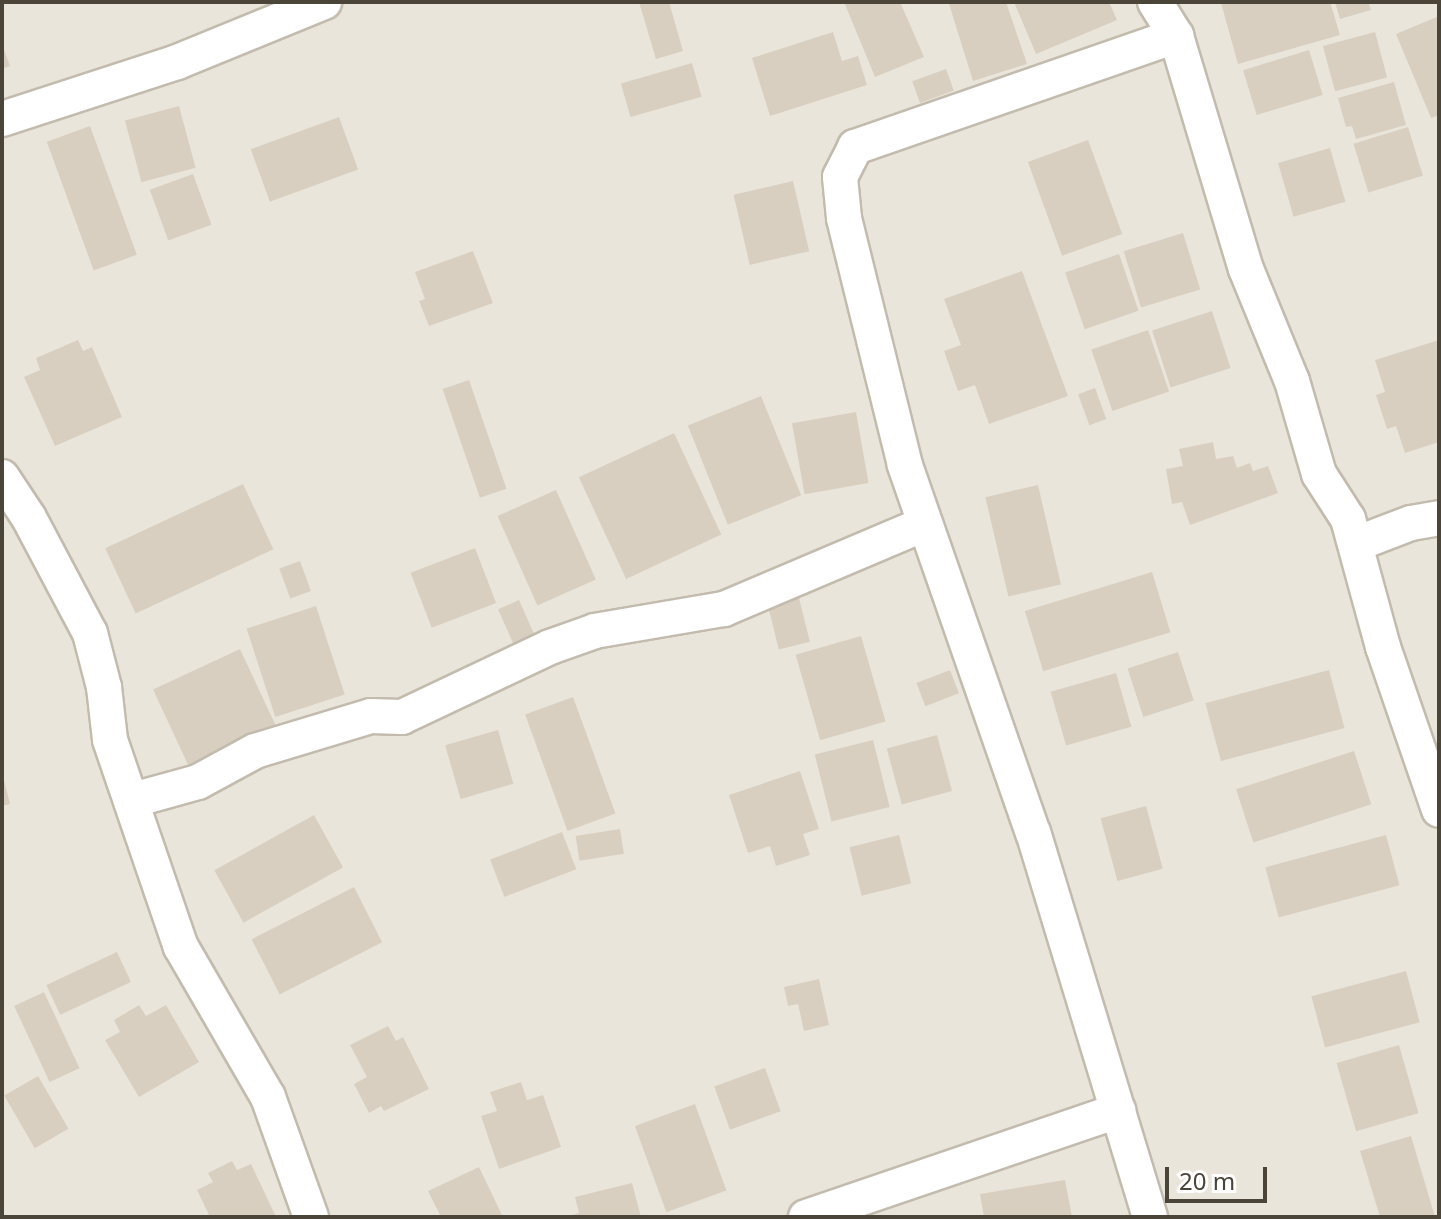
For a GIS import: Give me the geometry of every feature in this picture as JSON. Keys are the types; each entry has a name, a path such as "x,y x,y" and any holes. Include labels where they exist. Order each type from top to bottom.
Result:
{"street":[{"path":"2,119 177,62 324,2"},
{"path":"1155,2 1176,36 1246,269 1292,381 1319,474 1348,519 1383,647 1439,810"},
{"path":"1150,1217 1033,833 905,465 844,218 840,177 855,147 1176,36"},
{"path":"2,477 29,518 90,633 104,687 110,740 181,947 268,1097 311,1217"},
{"path":"1356,544 1411,523 1439,518"},
{"path":"133,800 198,782 255,751 371,716 402,717 550,647 595,631 724,609 924,524"},
{"path":"806,1217 1118,1111"}],"shaded area":[{"path":"2,2 1439,2 1439,1217 2,1217"}],"building":[{"path":"639,2 669,2 683,51 656,59"},
{"path":"844,2 900,2 924,57 875,77"},
{"path":"1006,2 1027,64 973,81 949,4"},
{"path":"1014,2 1109,2 1117,20 1036,54"},
{"path":"1330,2 1340,35 1238,64 1221,3"},
{"path":"1335,2 1368,2 1371,10 1340,19"},
{"path":"1439,16 1439,115 1431,118 1396,34"},
{"path":"833,32 842,61 858,56 867,85 770,116 752,58"},
{"path":"1375,32 1387,77 1335,91 1323,46"},
{"path":"2,44 10,66 2,69"},
{"path":"1309,50 1323,95 1257,115 1243,70"},
{"path":"692,63 702,97 631,117 621,83"},
{"path":"946,69 954,91 920,103 912,81"},
{"path":"1394,82 1406,125 1356,139 1352,126 1346,127 1338,98"},
{"path":"179,106 196,168 141,182 125,120"},
{"path":"339,117 358,170 270,202 251,149"},
{"path":"90,126 137,255 94,270 47,142"},
{"path":"1408,127 1423,176 1368,192 1353,144"},
{"path":"1088,140 1122,234 1062,256 1028,162"},
{"path":"1330,148 1345,202 1294,217 1278,163"},
{"path":"193,174 211,225 168,240 150,190"},
{"path":"793,181 809,251 750,265 734,195"},
{"path":"1183,233 1200,289 1141,308 1124,251"},
{"path":"473,251 493,303 429,326 419,301 425,299 415,272"},
{"path":"1119,254 1139,311 1085,329 1065,273"},
{"path":"1022,271 1068,396 989,424 975,385 958,391 944,351 961,345 944,299"},
{"path":"1212,311 1231,368 1171,388 1152,330"},
{"path":"1148,330 1169,391 1112,411 1091,350"},
{"path":"78,340 83,351 92,347 122,417 55,446 24,377 40,370 36,358"},
{"path":"1439,340 1439,442 1405,453 1396,426 1387,429 1376,395 1385,392 1375,360"},
{"path":"469,380 506,489 480,498 443,389"},
{"path":"1095,388 1106,419 1089,425 1078,394"},
{"path":"761,396 801,495 728,525 688,426"},
{"path":"856,412 869,483 804,494 792,423"},
{"path":"674,433 721,535 626,579 579,477"},
{"path":"1213,442 1216,459 1233,456 1237,468 1250,463 1253,471 1268,466 1278,493 1190,525 1182,502 1172,504 1166,469 1183,466 1179,449"},
{"path":"243,484 273,549 136,613 105,548"},
{"path":"1038,485 1061,584 1008,597 985,497"},
{"path":"556,490 596,580 537,606 498,516"},
{"path":"475,548 496,603 432,628 411,573"},
{"path":"300,561 311,591 290,599 279,569"},
{"path":"1152,572 1170,632 1043,671 1025,611"},
{"path":"799,598 810,642 779,649 768,606"},
{"path":"519,600 536,639 515,649 498,609"},
{"path":"316,606 345,694 275,717 247,629"},
{"path":"861,636 886,722 820,740 796,655"},
{"path":"240,649 276,726 189,767 153,690"},
{"path":"1178,652 1194,701 1143,717 1128,668"},
{"path":"950,670 959,693 925,706 916,683"},
{"path":"1329,670 1345,728 1221,761 1205,703"},
{"path":"1116,673 1131,727 1066,746 1051,692"},
{"path":"573,697 615,814 567,831 525,714"},
{"path":"498,730 513,784 461,799 445,745"},
{"path":"937,735 952,791 902,804 887,748"},
{"path":"873,740 890,807 831,821 815,755"},
{"path":"1354,751 1371,804 1253,843 1236,789"},
{"path":"800,771 819,829 803,834 810,855 776,866 770,846 748,853 729,795"},
{"path":"2,772 10,804 2,806"},
{"path":"1146,806 1163,869 1117,881 1101,818"},
{"path":"314,815 343,867 243,923 214,870"},
{"path":"620,829 624,854 579,861 576,836"},
{"path":"562,832 576,869 504,897 490,860"},
{"path":"899,835 911,884 862,896 850,847"},
{"path":"1386,835 1399,885 1279,918 1265,867"},
{"path":"354,887 382,942 280,994 252,939"},
{"path":"117,952 131,982 60,1015 46,985"},
{"path":"1406,971 1420,1022 1325,1048 1311,996"},
{"path":"819,979 829,1025 804,1031 798,1004 788,1006 784,987"},
{"path":"44,992 79,1068 50,1082 14,1006"},
{"path":"139,1005 146,1016 166,1005 199,1062 139,1097 105,1040 120,1032 114,1020"},
{"path":"388,1026 396,1041 403,1037 429,1089 384,1111 381,1106 369,1113 354,1084 367,1077 350,1045"},
{"path":"1399,1045 1419,1113 1356,1131 1337,1063"},
{"path":"765,1068 781,1111 730,1130 714,1086"},
{"path":"38,1076 68,1129 35,1148 4,1096"},
{"path":"521,1082 527,1100 543,1095 561,1147 499,1169 481,1116 497,1111 490,1092"},
{"path":"695,1104 726,1190 666,1212 635,1126"},
{"path":"1411,1136 1435,1217 1380,1217 1360,1151"},
{"path":"232,1161 237,1170 251,1164 276,1217 210,1217 197,1190 213,1182 208,1173"},
{"path":"479,1167 503,1217 441,1217 428,1191"},
{"path":"1065,1180 1072,1217 984,1217 980,1194"},
{"path":"632,1183 641,1217 566,1217 579,1213 575,1197"}]}
